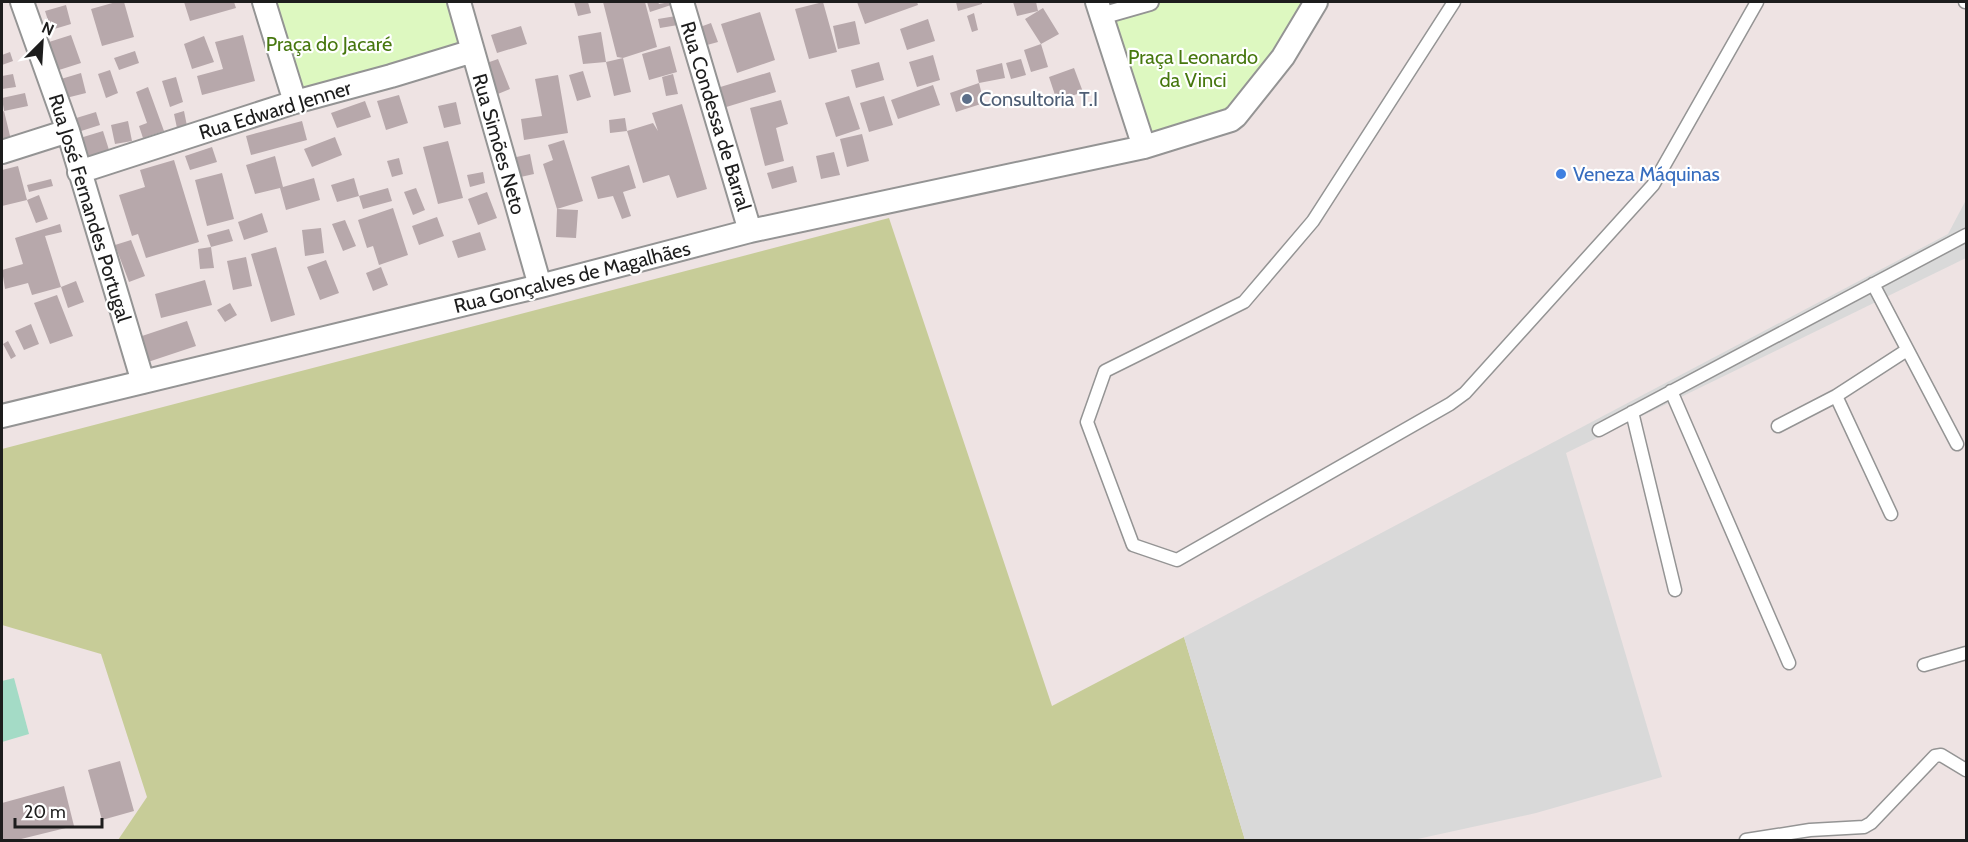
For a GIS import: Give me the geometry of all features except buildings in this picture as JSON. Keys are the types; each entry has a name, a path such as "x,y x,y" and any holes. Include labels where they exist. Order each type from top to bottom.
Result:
{"street":[{"name":"Rua José Fernandes Portugal","path":"22,2 68,131 143,382"},
{"path":"264,2 295,102"},
{"name":"Rua Simões Neto","path":"459,2 540,286"},
{"path":"1144,147 1099,9 1150,2"},
{"name":"Rua Gonçalves de Magalhães","path":"2,417 540,286 750,231 1144,147 1231,120 1283,57 1316,2"},
{"name":"Rua Condessa de Barral","path":"690,4 750,231"},
{"name":"Rua Edward Jenner","path":"79,172 295,102 472,51"},
{"path":"2,152 68,131"}],"lane":[{"path":"1454,2 1313,221 1244,302 1105,371 1087,422 1133,545 1177,560 1440,410 1465,393 1641,201 1653,185 1757,2"},
{"path":"1599,430 1966,235"},
{"path":"1873,285 1957,444"},
{"path":"1778,426 1836,396 1907,350"},
{"path":"1671,391 1789,663"},
{"path":"1836,396 1892,514"},
{"path":"1632,412 1675,590"},
{"path":"1924,665 1966,653"},
{"path":"1746,840 1798,831 1864,827 1871,823 1935,756 1944,757 1966,770"}],"shaded area":[{"path":"1966,200 1966,258 1566,453 1662,777 1536,813 1413,840 1245,840 1184,637 1948,234"},
{"path":"889,218 1052,706 1184,637 1245,840 118,840 147,797 101,654 2,625 2,449"},
{"path":"14,678 29,734 2,742 2,681"}],"green space":[{"name":"Praça do Jacaré","path":"274,2 448,2 462,52 297,97"},
{"name":"Praça Leonardo da Vinci","path":"1163,2 1330,2 1238,128 1151,145 1101,23"}],"place":[{"name":"Consultoria T.I","path":"967,99"},
{"name":"Veneza Máquinas","path":"1561,174"}]}
